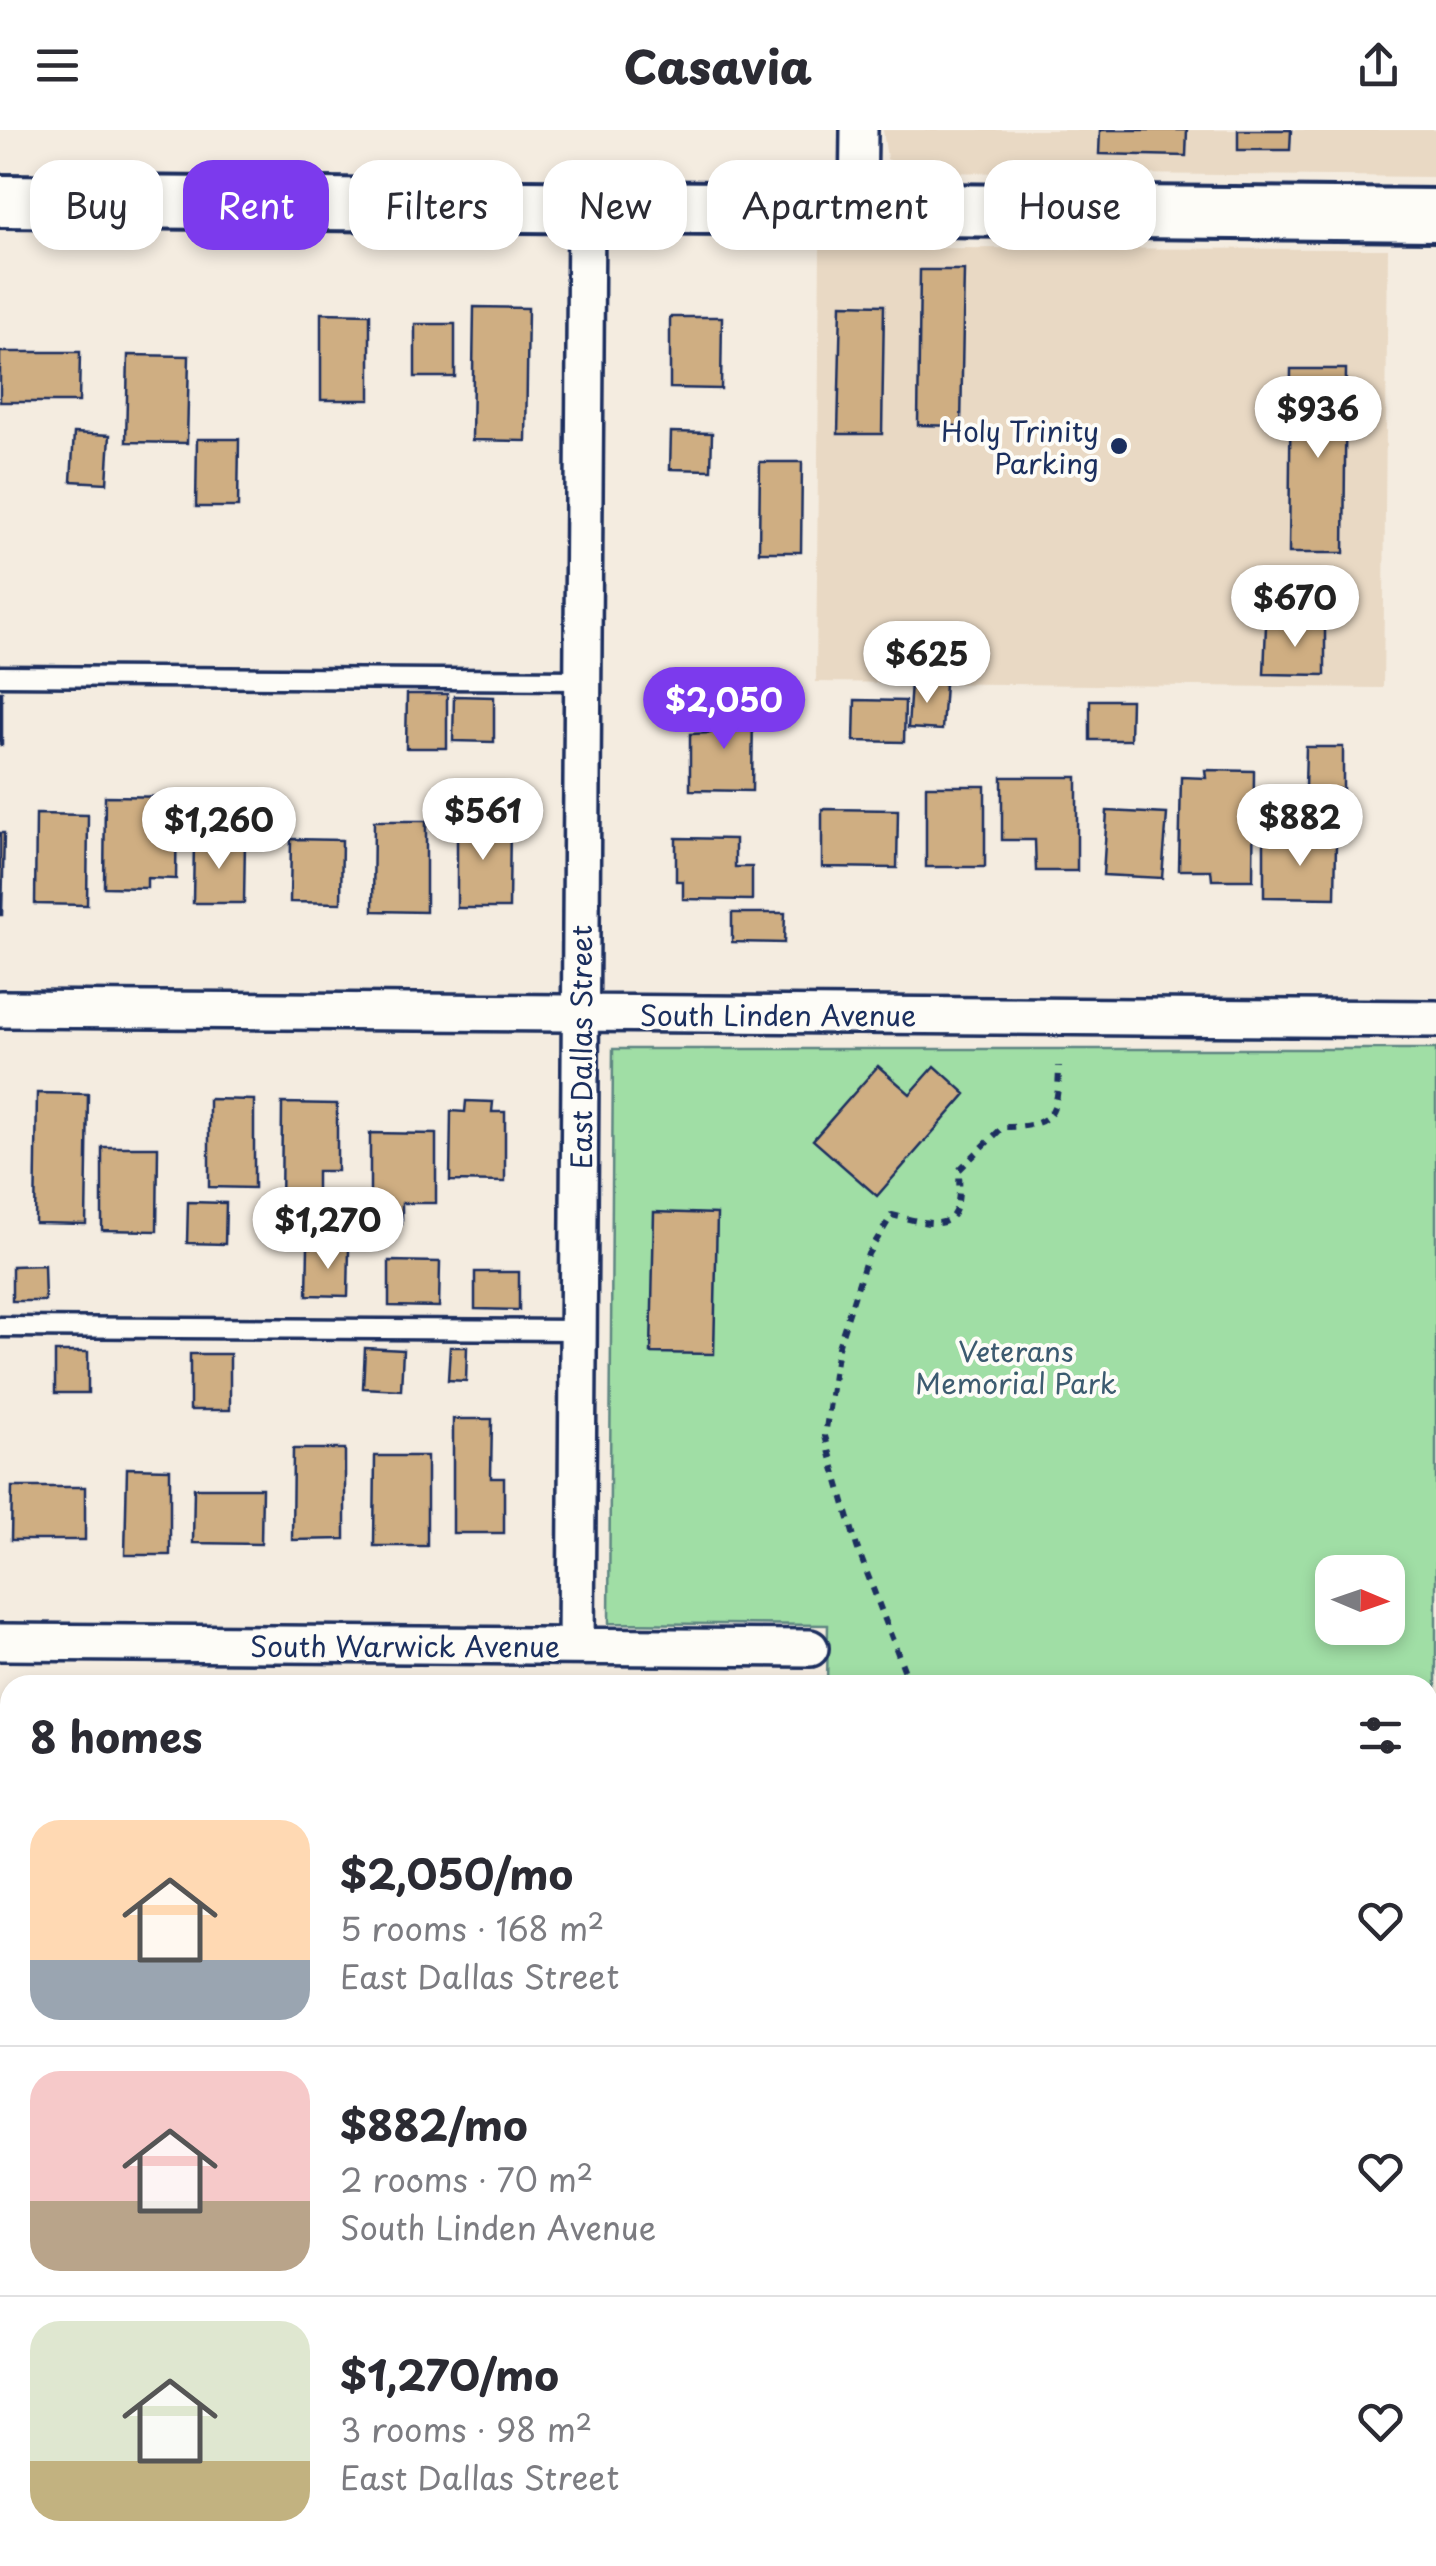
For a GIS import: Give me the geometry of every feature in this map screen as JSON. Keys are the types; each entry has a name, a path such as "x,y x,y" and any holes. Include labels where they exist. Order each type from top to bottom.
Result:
{"main road":[{"path":"0,201 543,207"},
{"path":"964,211 1436,215"}],"street":[{"path":"859,130 859,160"},
{"name":"East Dallas Street","path":"576,1646 586,250"},
{"name":"South Linden Avenue","path":"0,1009 1436,1019"},
{"name":"South Warwick Avenue","path":"0,1642 810,1648"}],"lane":[{"path":"0,676 582,680"},
{"path":"0,1327 578,1330"}],"path":[{"path":"906,1675 857,1547 825,1436 838,1348 868,1254 892,1215 932,1226 944,1224 956,1214 960,1204 958,1170 1003,1127 1034,1127 1046,1122 1059,1094 1059,1066"}],"shaded area":[{"path":"883,130 1436,130 1436,177 1156,174 1156,160 984,160 984,173 964,173 964,160 887,159"},
{"path":"1388,249 1383,688 816,682 820,250"}],"green space":[{"name":"Veterans Memorial Park","path":"613,1049 1436,1049 1436,1675 827,1675 828,1625 609,1623"}],"building":[{"path":"1100,130 1187,130 1186,156 1099,154"},
{"path":"1238,130 1291,130 1290,150 1238,150"},
{"path":"920,270 964,270 961,426 918,425"},
{"path":"841,304 884,305 882,434 838,434"},
{"path":"474,307 528,308 526,441 472,440"},
{"path":"321,313 370,314 370,400 321,400"},
{"path":"670,317 722,317 721,389 670,388"},
{"path":"415,324 455,324 455,377 415,377"},
{"path":"0,352 80,352 79,402 0,402"},
{"path":"128,355 189,356 187,443 126,442"},
{"path":"1291,369 1346,369 1344,553 1289,553"},
{"path":"671,432 712,433 711,470 670,469"},
{"path":"74,433 110,435 107,483 71,481"},
{"path":"197,439 239,439 238,507 196,507"},
{"path":"760,462 802,462 801,552 759,552"},
{"path":"1266,625 1325,626 1325,675 1264,674"},
{"path":"911,682 945,684 942,730 908,728"},
{"path":"2,692 2,745 0,745"},
{"path":"407,694 447,694 447,748 406,748"},
{"path":"454,696 494,697 494,742 453,741"},
{"path":"855,700 905,701 904,742 854,741"},
{"path":"1090,700 1131,700 1130,740 1090,740"},
{"path":"710,708 753,708 752,791 690,790 690,734 710,733"},
{"path":"1306,747 1343,747 1343,789 1305,788"},
{"path":"1205,770 1254,771 1253,880 1212,880 1211,870 1179,870 1181,777 1206,778"},
{"path":"1002,777 1077,777 1077,871 1036,871 1035,840 1002,840"},
{"path":"926,786 985,786 985,867 926,867"},
{"path":"105,796 177,797 176,879 147,878 147,888 104,887"},
{"path":"822,809 898,810 897,868 822,867"},
{"path":"1107,811 1167,814 1162,878 1103,875"},
{"path":"36,814 88,815 87,905 35,904"},
{"path":"457,818 510,818 509,908 457,908"},
{"path":"374,821 426,821 426,912 373,911"},
{"path":"0,833 4,833 2,915 0,915"},
{"path":"676,838 735,839 735,867 752,867 752,900 683,899 683,881 676,881"},
{"path":"291,839 342,840 341,903 290,902"},
{"path":"194,840 245,840 244,903 193,903"},
{"path":"1264,841 1336,842 1335,898 1264,897"},
{"path":"732,913 785,913 784,943 732,942"},
{"path":"878,1066 910,1094 935,1066 966,1094 877,1196 813,1140"},
{"path":"37,1093 88,1094 86,1224 35,1223"},
{"path":"209,1099 254,1100 254,1188 209,1187"},
{"path":"466,1101 493,1102 492,1112 505,1112 505,1182 450,1181 451,1111 465,1112"},
{"path":"282,1103 337,1104 337,1171 317,1171 317,1218 281,1218"},
{"path":"370,1133 436,1134 436,1203 402,1203 402,1224 370,1224"},
{"path":"102,1147 158,1147 157,1231 102,1230"},
{"path":"188,1202 226,1203 225,1244 187,1243"},
{"path":"654,1212 717,1214 714,1354 651,1353"},
{"path":"308,1247 349,1248 348,1296 307,1295"},
{"path":"389,1261 440,1262 439,1307 389,1306"},
{"path":"44,1265 45,1301 12,1301 12,1266"},
{"path":"475,1272 519,1272 519,1310 475,1309"},
{"path":"450,1347 467,1347 466,1381 448,1380"},
{"path":"365,1348 403,1350 401,1390 363,1388"},
{"path":"55,1352 88,1352 88,1393 55,1393"},
{"path":"190,1354 230,1354 230,1410 190,1410"},
{"path":"453,1419 492,1419 491,1478 504,1478 504,1533 453,1533"},
{"path":"293,1449 345,1449 345,1539 292,1540"},
{"path":"375,1456 427,1456 427,1546 374,1546"},
{"path":"127,1468 170,1469 170,1555 125,1555"},
{"path":"12,1487 85,1487 85,1540 11,1540"},
{"path":"194,1488 262,1488 261,1544 193,1543"}],"place":[{"name":"Holy Trinity Parking","path":"1119,446"}]}
